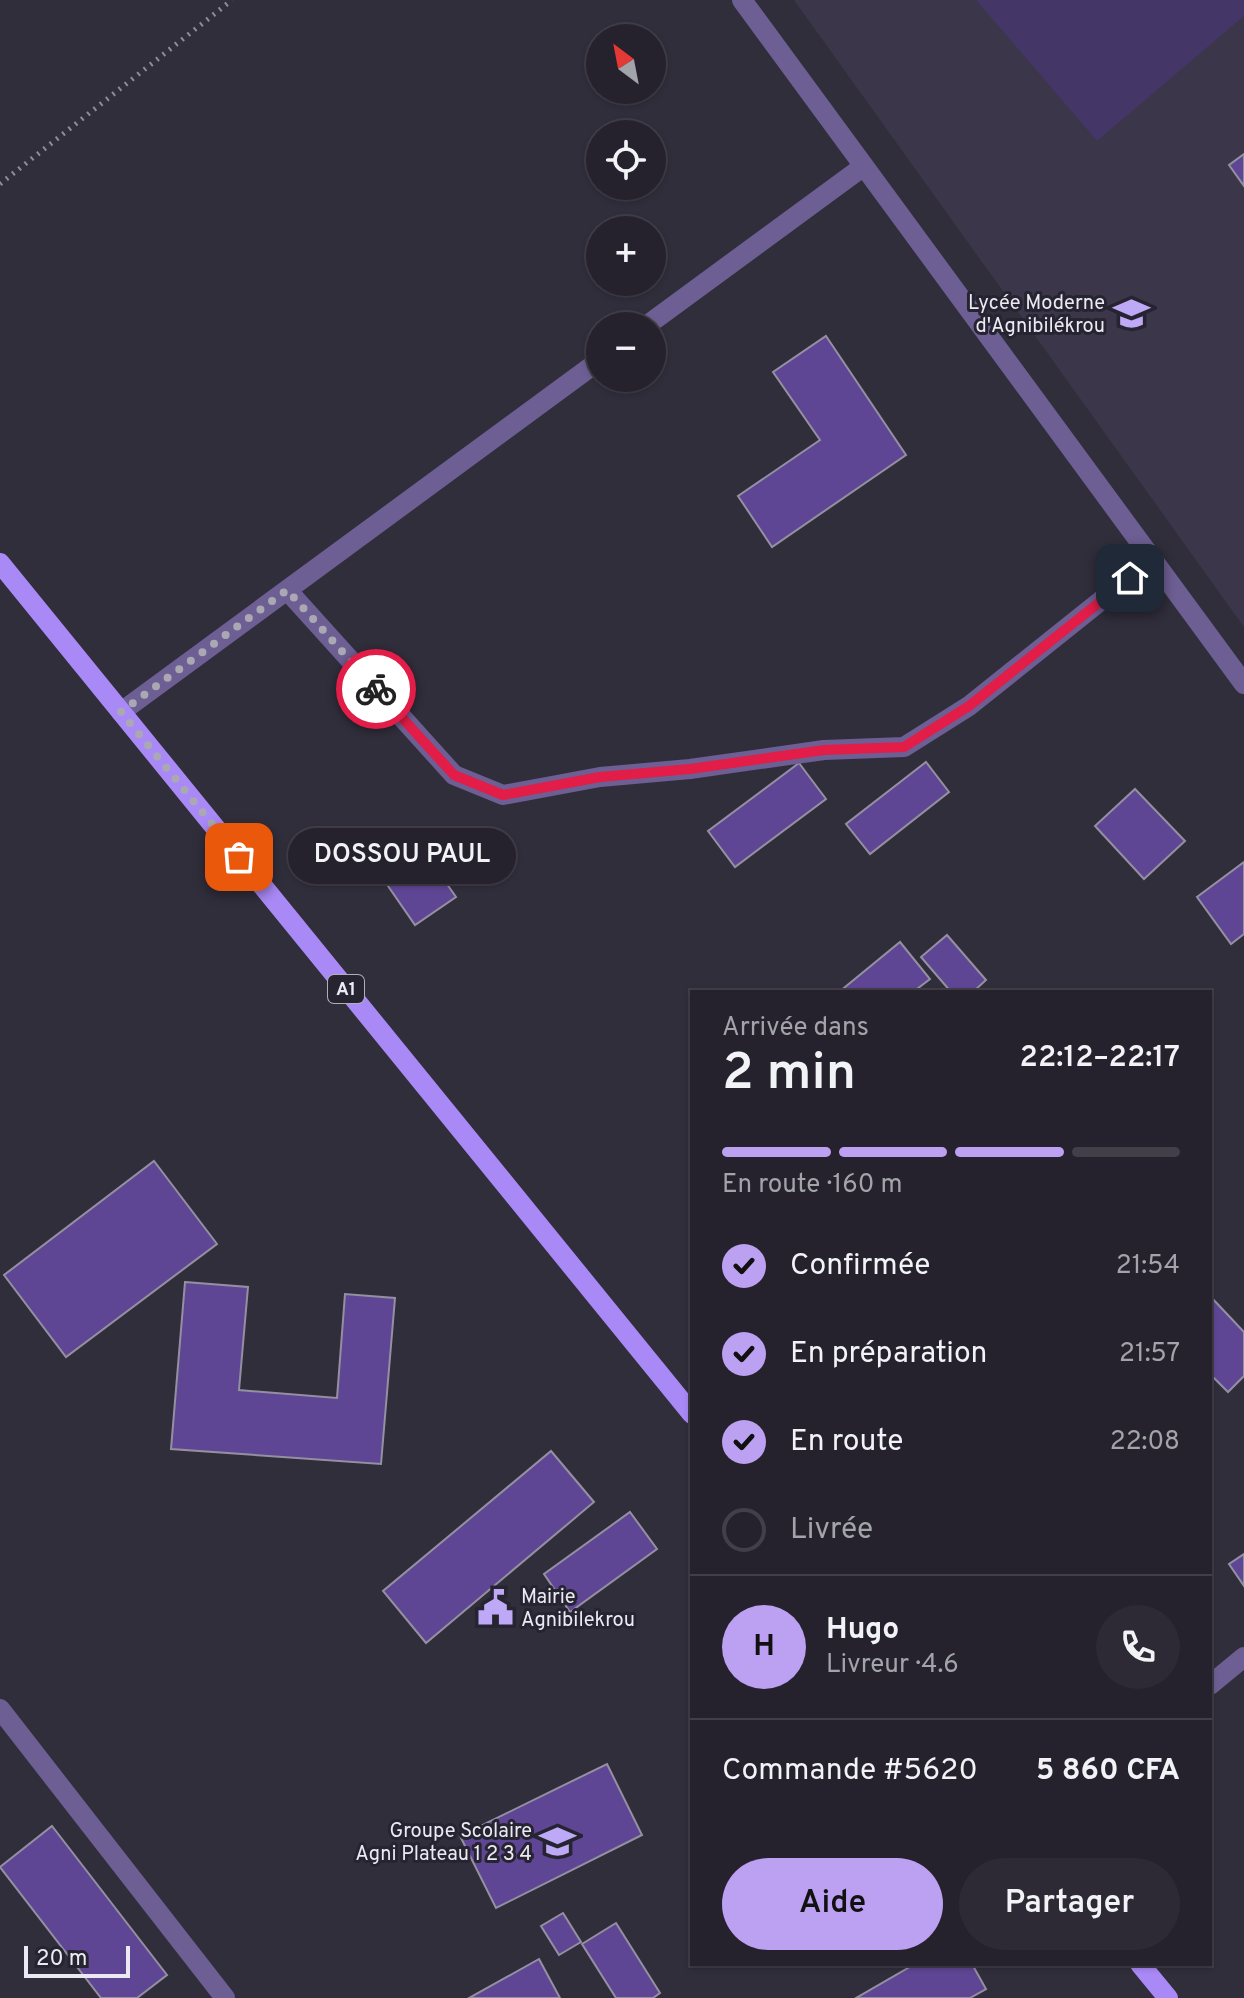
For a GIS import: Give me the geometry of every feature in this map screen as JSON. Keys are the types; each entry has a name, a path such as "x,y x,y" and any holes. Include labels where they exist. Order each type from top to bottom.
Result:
{"main road":[{"name":"A1","path":"0,563 690,1412"},
{"path":"1142,1966 1168,1998"}],"street":[{"path":"742,0 1244,684"},
{"path":"665,312 864,166"},
{"path":"121,712 586,370"},
{"path":"287,590 454,775 503,795 600,777 690,769 824,750 904,747 969,706 1153,559"},
{"path":"1212,1683 1244,1657"},
{"path":"0,1709 225,1998"}],"path":[{"path":"0,184 232,0"}],"shaded area":[{"name":"Lycée Moderne d'Agnibilékrou","path":"794,0 1244,0 1244,627"},
{"path":"976,0 1244,0 1244,16 1097,141"}],"building":[{"path":"1244,154 1244,186 1229,165"},
{"path":"826,336 906,455 772,547 738,496 820,440 773,372"},
{"path":"926,762 949,792 870,854 846,824"},
{"path":"799,763 826,799 735,867 708,831"},
{"path":"1135,789 1185,841 1144,879 1095,826"},
{"path":"428,857 456,897 415,925 388,886"},
{"path":"1244,862 1244,934 1231,944 1197,897"},
{"path":"947,935 986,980 975,990 949,990 921,957"},
{"path":"900,942 930,979 916,990 841,990"},
{"path":"154,1161 217,1244 66,1357 4,1275"},
{"path":"185,1282 248,1287 239,1390 337,1398 345,1294 395,1298 381,1464 171,1449"},
{"path":"1212,1298 1244,1332 1244,1376 1228,1392 1212,1376"},
{"path":"551,1451 594,1502 426,1643 383,1591"},
{"path":"630,1512 657,1549 570,1612 544,1574"},
{"path":"1244,1554 1244,1586 1229,1564"},
{"path":"607,1764 642,1835 496,1908 460,1836"},
{"path":"52,1826 167,1975 137,1998 101,1998 0,1867"},
{"path":"563,1913 581,1942 559,1955 541,1926"},
{"path":"616,1923 660,1993 653,1998 616,1998 582,1944"},
{"path":"539,1959 560,1998 469,1998"},
{"path":"912,1966 973,1966 986,1989 970,1998 856,1998"}],"way so far":[{"path":"239,857 121,712 287,590 376,689"}],"place":[{"name":"Lycée Moderne d'Agnibilékrou","path":"1131,313"},
{"name":"DOSSOU PAUL","path":"239,857"},
{"name":"Mairie Agnibilekrou","path":"495,1608"},
{"name":"Groupe Scolaire Agni Plateau 1 2 3 4","path":"558,1841"}],"route":[{"path":"376,689 454,775 503,795 600,777 690,769 824,750 904,747 969,706 1130,578"}]}
